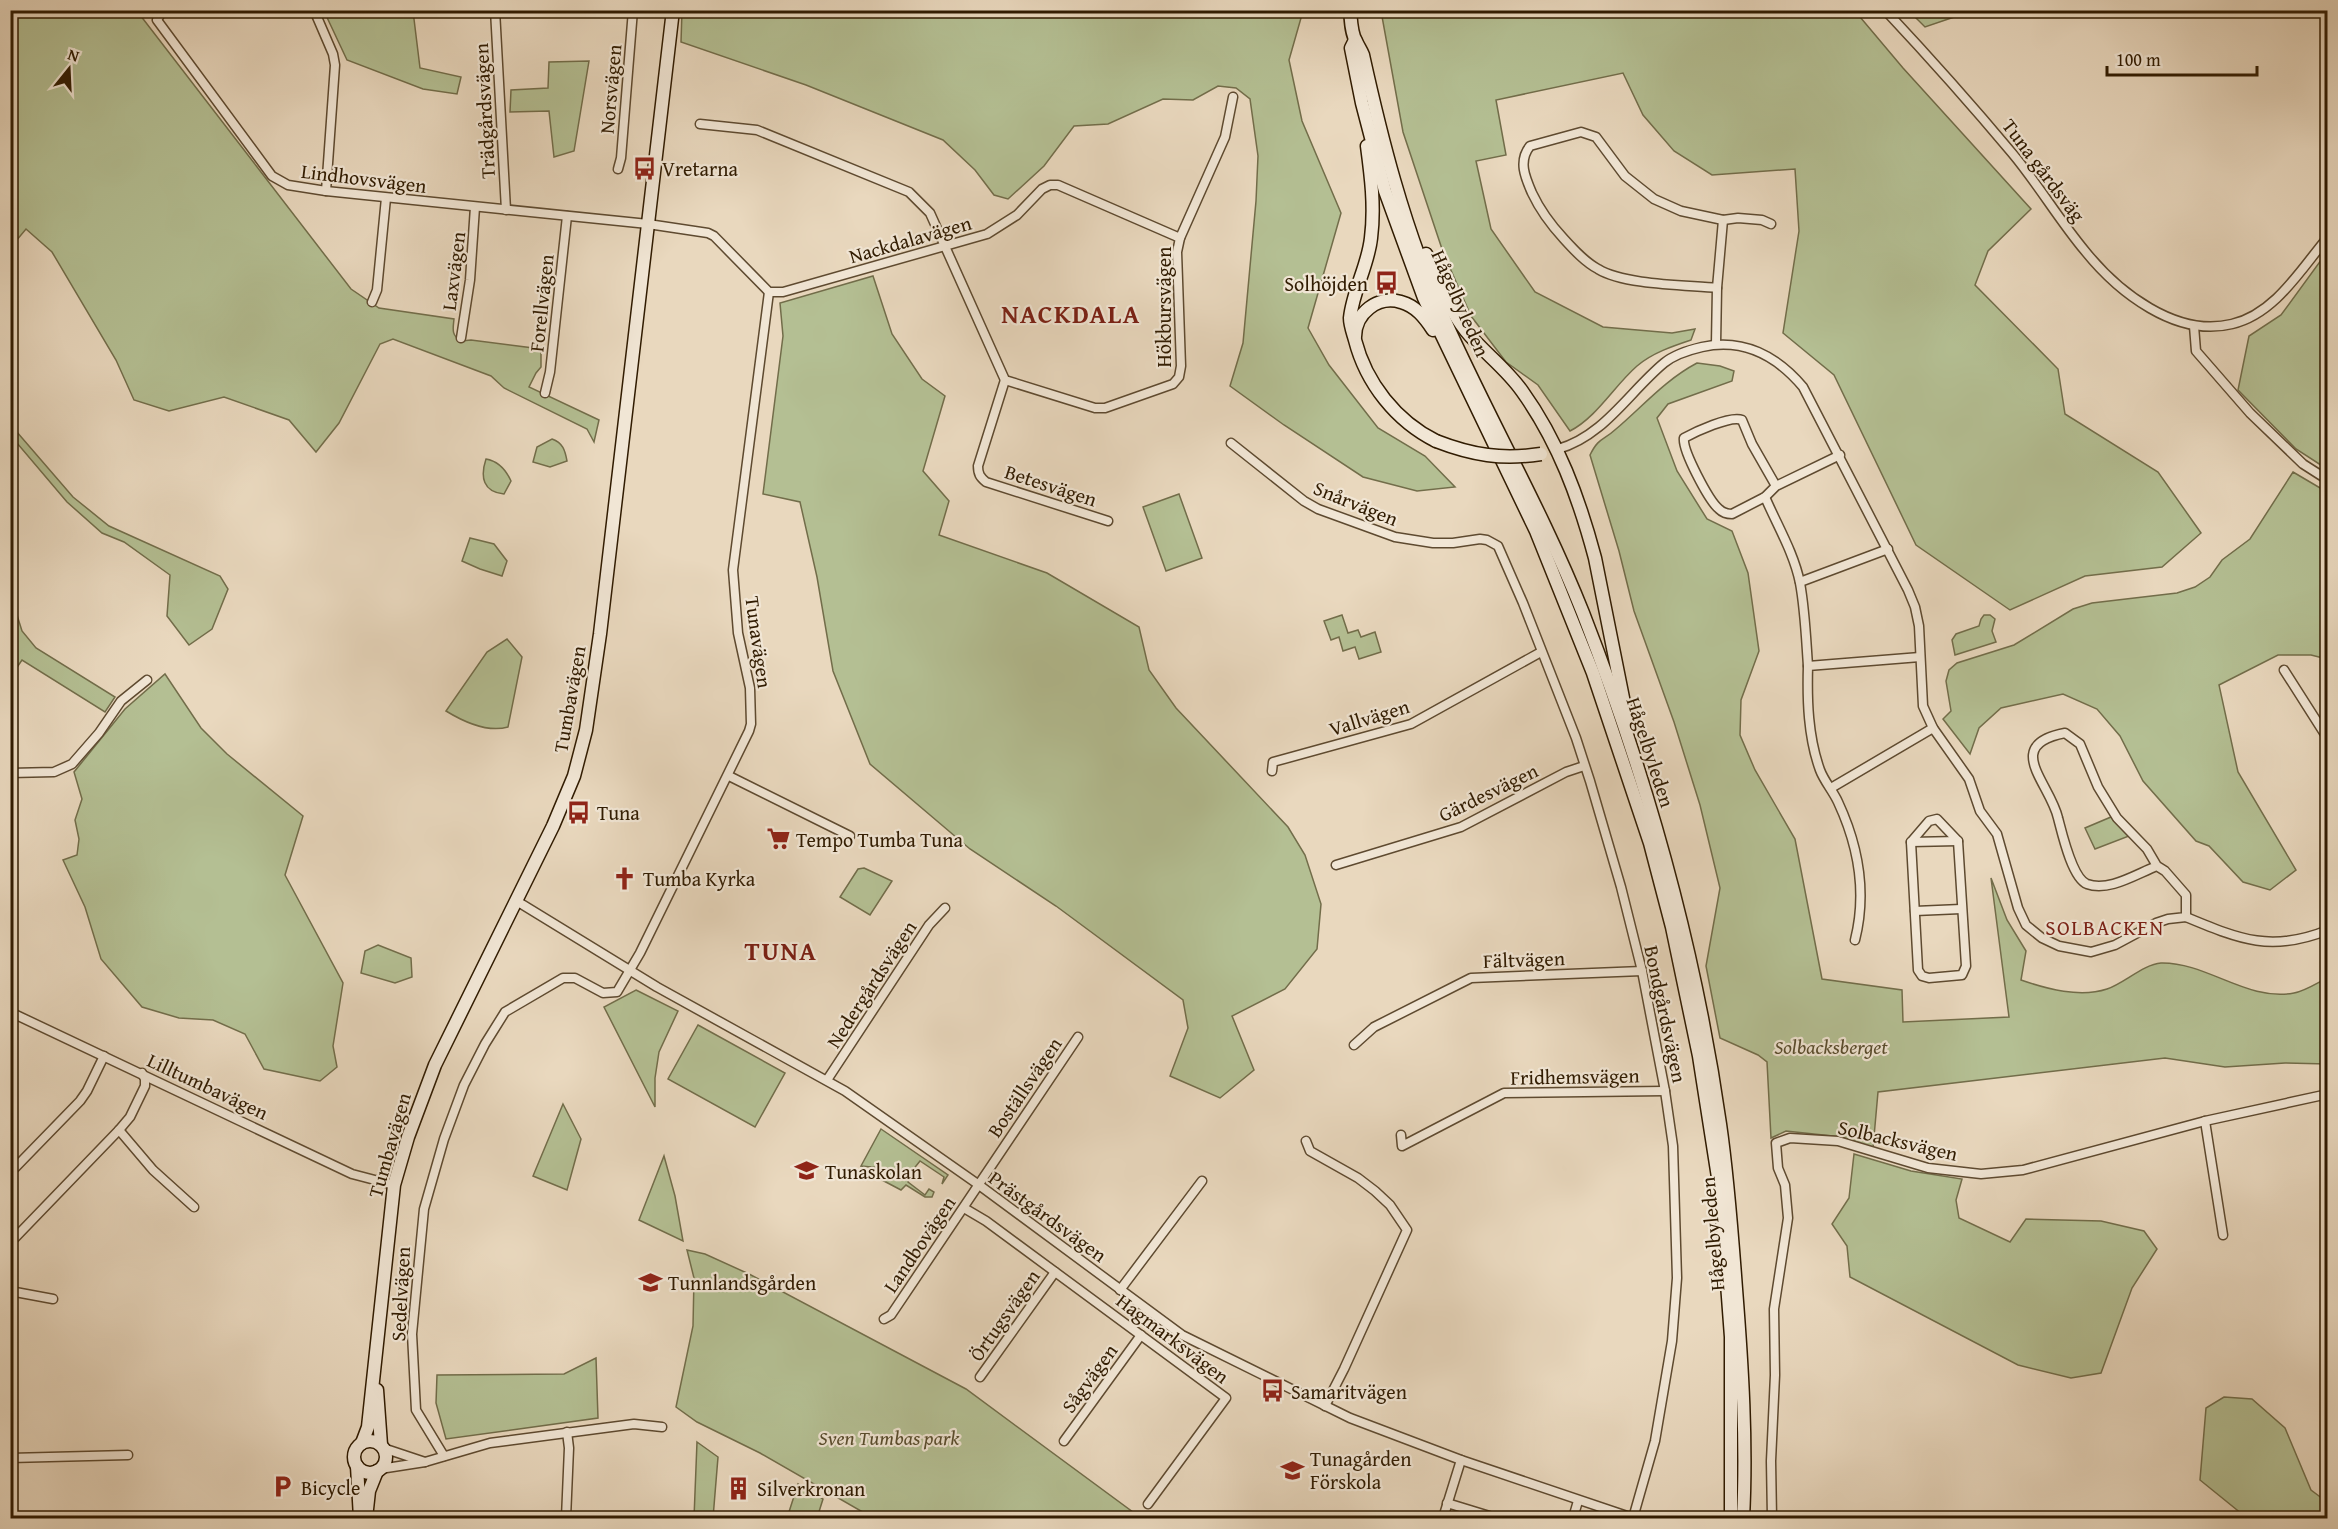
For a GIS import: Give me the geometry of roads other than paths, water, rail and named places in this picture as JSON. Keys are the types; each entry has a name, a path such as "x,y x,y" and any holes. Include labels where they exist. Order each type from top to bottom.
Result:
{"main road":[{"name":"Tumbavägen","path":"362,1443 368,1427 393,1185 408,1137 435,1065 553,826 575,770 586,730 600,634 673,10"},
{"name":"Hågelbyleden","path":"1350,10 1355,40 1361,48 1368,105 1385,191 1424,298 1536,531 1593,673 1650,843 1672,927 1699,1056 1720,1190 1731,1337 1731,1518"},
{"name":"Hågelbyleden","path":"1368,105 1419,257 1439,307 1529,493 1582,611 1635,758 1659,839 1681,922 1709,1056 1729,1188 1740,1336 1745,1482 1743,1518"},
{"path":"1368,105 1373,217 1370,250 1353,301 1350,321 1365,369 1388,404 1415,428 1436,441 1464,452 1496,458 1541,454 1557,449"},
{"path":"1368,105 1425,252 1452,310 1482,350 1521,388 1557,449 1588,532 1595,558 1635,758"},
{"path":"1356,344 1357,325 1366,311 1381,301 1403,302 1413,307 1426,320 1463,380"},
{"name":"Tumbavägen","path":"374,1359 382,1447"},
{"path":"360,1518 355,1452 362,1443 372,1441 382,1447 386,1458 369,1491 366,1518"},
{"path":"357,1466 367,1472 379,1470"}],"street":[{"name":"Lindhovsvägen","path":"163,10 157,20 272,176 288,185 386,198 648,224"},
{"path":"314,10 335,58 326,191"},
{"name":"Trädgårdsvägen","path":"495,10 506,210"},
{"name":"Norsvägen","path":"618,169 621,158 633,10"},
{"name":"Tuna gårdsväg","path":"1885,10 1936,63 1991,127 2099,267 2146,305 2194,326 2232,324 2259,313 2271,304 2328,237"},
{"name":"Hökbursvägen","path":"1005,380 1095,408 1105,408 1175,382 1179,377 1181,366 1177,252 1180,238 1225,137 1233,97"},
{"path":"700,124 757,130 909,192 930,213 1005,380"},
{"path":"1717,288 1618,277 1599,270 1577,253 1551,225 1533,195 1523,168 1523,159 1530,146 1581,132 1596,136 1625,176 1654,199 1681,211 1723,220 1738,218 1762,220 1771,225"},
{"name":"Nackdalavägen","path":"770,292 783,292 987,234 1017,215 1042,189 1050,185 1058,185 1180,238"},
{"path":"372,302 377,290 386,198"},
{"name":"Laxvägen","path":"461,338 470,280 475,207"},
{"name":"Forellvägen","path":"545,393 550,372 567,216"},
{"path":"1716,344 1717,288 1723,220"},
{"path":"648,224 708,233 714,236 770,292"},
{"name":"Tunavägen","path":"629,971 729,776 751,724 750,688 738,633 733,570 770,292"},
{"path":"2194,326 2196,351 2266,429 2303,464 2328,480"},
{"path":"1557,449 1603,424 1666,361 1683,352 1716,344 1742,346 1770,357 1803,387 1888,549 1915,607 1919,626 1923,706 1933,728 1969,779 1980,811 1997,834 2018,908 2026,925 2042,938 2059,946 2091,952 2115,945 2168,919 2186,917 2230,934 2268,944 2302,938 2328,930"},
{"name":"Betesvägen","path":"1005,380 978,466 981,478 986,482 1108,521"},
{"path":"1776,486 1752,444 1742,420 1737,417 1684,438 1685,449 1706,492 1718,509 1732,514 1765,497 1776,486 1840,455"},
{"name":"Snårvägen","path":"1231,444 1290,491 1318,509 1385,534 1411,540 1432,543 1487,540"},
{"path":"1765,497 1800,582 1805,619 1807,694 1812,743 1820,771 1831,788 1850,829 1861,870 1861,916 1855,940"},
{"name":"Bondgårdsvägen","path":"1487,540 1498,546 1523,603 1576,738 1590,781 1621,887 1642,971 1665,1091 1673,1146 1677,1257 1672,1341 1655,1441 1633,1518"},
{"path":"1800,582 1888,549"},
{"name":"Vallvägen","path":"1272,771 1273,762 1411,724 1541,652"},
{"path":"1808,666 1920,657"},
{"path":"2284,670 2328,739"},
{"path":"10,773 54,772 72,764 99,733 122,701 147,680"},
{"path":"1831,788 1933,728"},
{"path":"2157,866 2104,888 2086,884 2080,879 2075,870 2057,812 2038,777 2033,758 2036,744 2048,737 2065,733 2080,744 2098,788 2117,818 2147,849 2157,866 2165,871 2186,895 2186,917"},
{"name":"Gärdesvägen","path":"1336,865 1461,827 1566,772 1584,766"},
{"path":"729,776 850,836"},
{"path":"1936,819 1958,841 1966,966 1962,975 1929,978 1922,976 1918,970 1911,842 1929,821 1936,819"},
{"path":"1911,842 1958,841"},
{"name":"Prästgårdsvägen","path":"516,900 629,971 827,1080 979,1185 1182,1335 1350,1418 1461,1460 1633,1518"},
{"name":"Nedergårdsvägen","path":"827,1080 928,925 945,908"},
{"path":"1915,911 1961,909"},
{"name":"Sedelvägen","path":"444,1456 416,1410 412,1334 424,1209 447,1130 485,1044 505,1012 563,978 575,978 603,993 613,994 619,989 629,971"},
{"name":"Fältvägen","path":"1354,1045 1374,1027 1470,978 1642,971"},
{"name":"Lilltumbavägen","path":"10,1012 352,1174 393,1185"},
{"name":"Boställsvägen","path":"979,1185 1078,1037"},
{"path":"10,1173 80,1101 104,1056"},
{"path":"10,1243 130,1117 144,1086 145,1079 142,1073"},
{"name":"Fridhemsvägen","path":"1401,1135 1402,1146 1504,1093 1665,1091"},
{"name":"Solbacksvägen","path":"1772,1518 1774,1309 1788,1218 1785,1185 1778,1168 1776,1143 1790,1138 1838,1141 1928,1168 1981,1174 2024,1170 2205,1121 2328,1094"},
{"path":"2205,1121 2223,1235"},
{"path":"119,1130 153,1170 194,1207"},
{"path":"1306,1141 1310,1151 1358,1178 1375,1191 1390,1205 1407,1230 1349,1359 1325,1406"},
{"path":"1120,1290 1202,1181"},
{"name":"Landbovägen","path":"884,1319 891,1314 979,1185"},
{"name":"Hagmarksvägen","path":"964,1208 986,1221 1226,1398 1148,1504"},
{"name":"Örtugsvägen","path":"980,1377 1055,1272"},
{"path":"10,1291 53,1299"},
{"name":"Sågvägen","path":"1064,1441 1141,1335"},
{"path":"379,1470 425,1462 490,1443 634,1424 662,1427"},
{"path":"566,1518 569,1448 567,1432"},
{"path":"382,1447 425,1462"},
{"path":"10,1458 128,1455"},
{"path":"1443,1518 1461,1460"},
{"path":"1573,1518 1578,1501"},
{"path":"1447,1503 1496,1518"}],"place":[{"name":"Vretarna","path":"644,168"},
{"name":"Solhöjden","path":"1386,283"},
{"name":"Tuna","path":"579,812"},
{"name":"Tempo Tumba Tuna","path":"778,839"},
{"name":"Tumba Kyrka","path":"625,878"},
{"name":"Tunaskolan","path":"807,1171"},
{"name":"Tunnlandsgården","path":"650,1282"},
{"name":"Samaritvägen","path":"1273,1391"},
{"name":"Tunagården Förskola","path":"1292,1470"},
{"name":"Bicycle","path":"283,1487"},
{"name":"Silverkronan","path":"739,1488"}],"district":[{"name":"NACKDALA","path":"1071,313"},
{"name":"SOLBACKEN","path":"2105,927"},
{"name":"TUNA","path":"781,950"}],"park label":[{"name":"Solbacksberget","path":"1831,1046"},
{"name":"Sven Tumbas park","path":"889,1437"}]}
